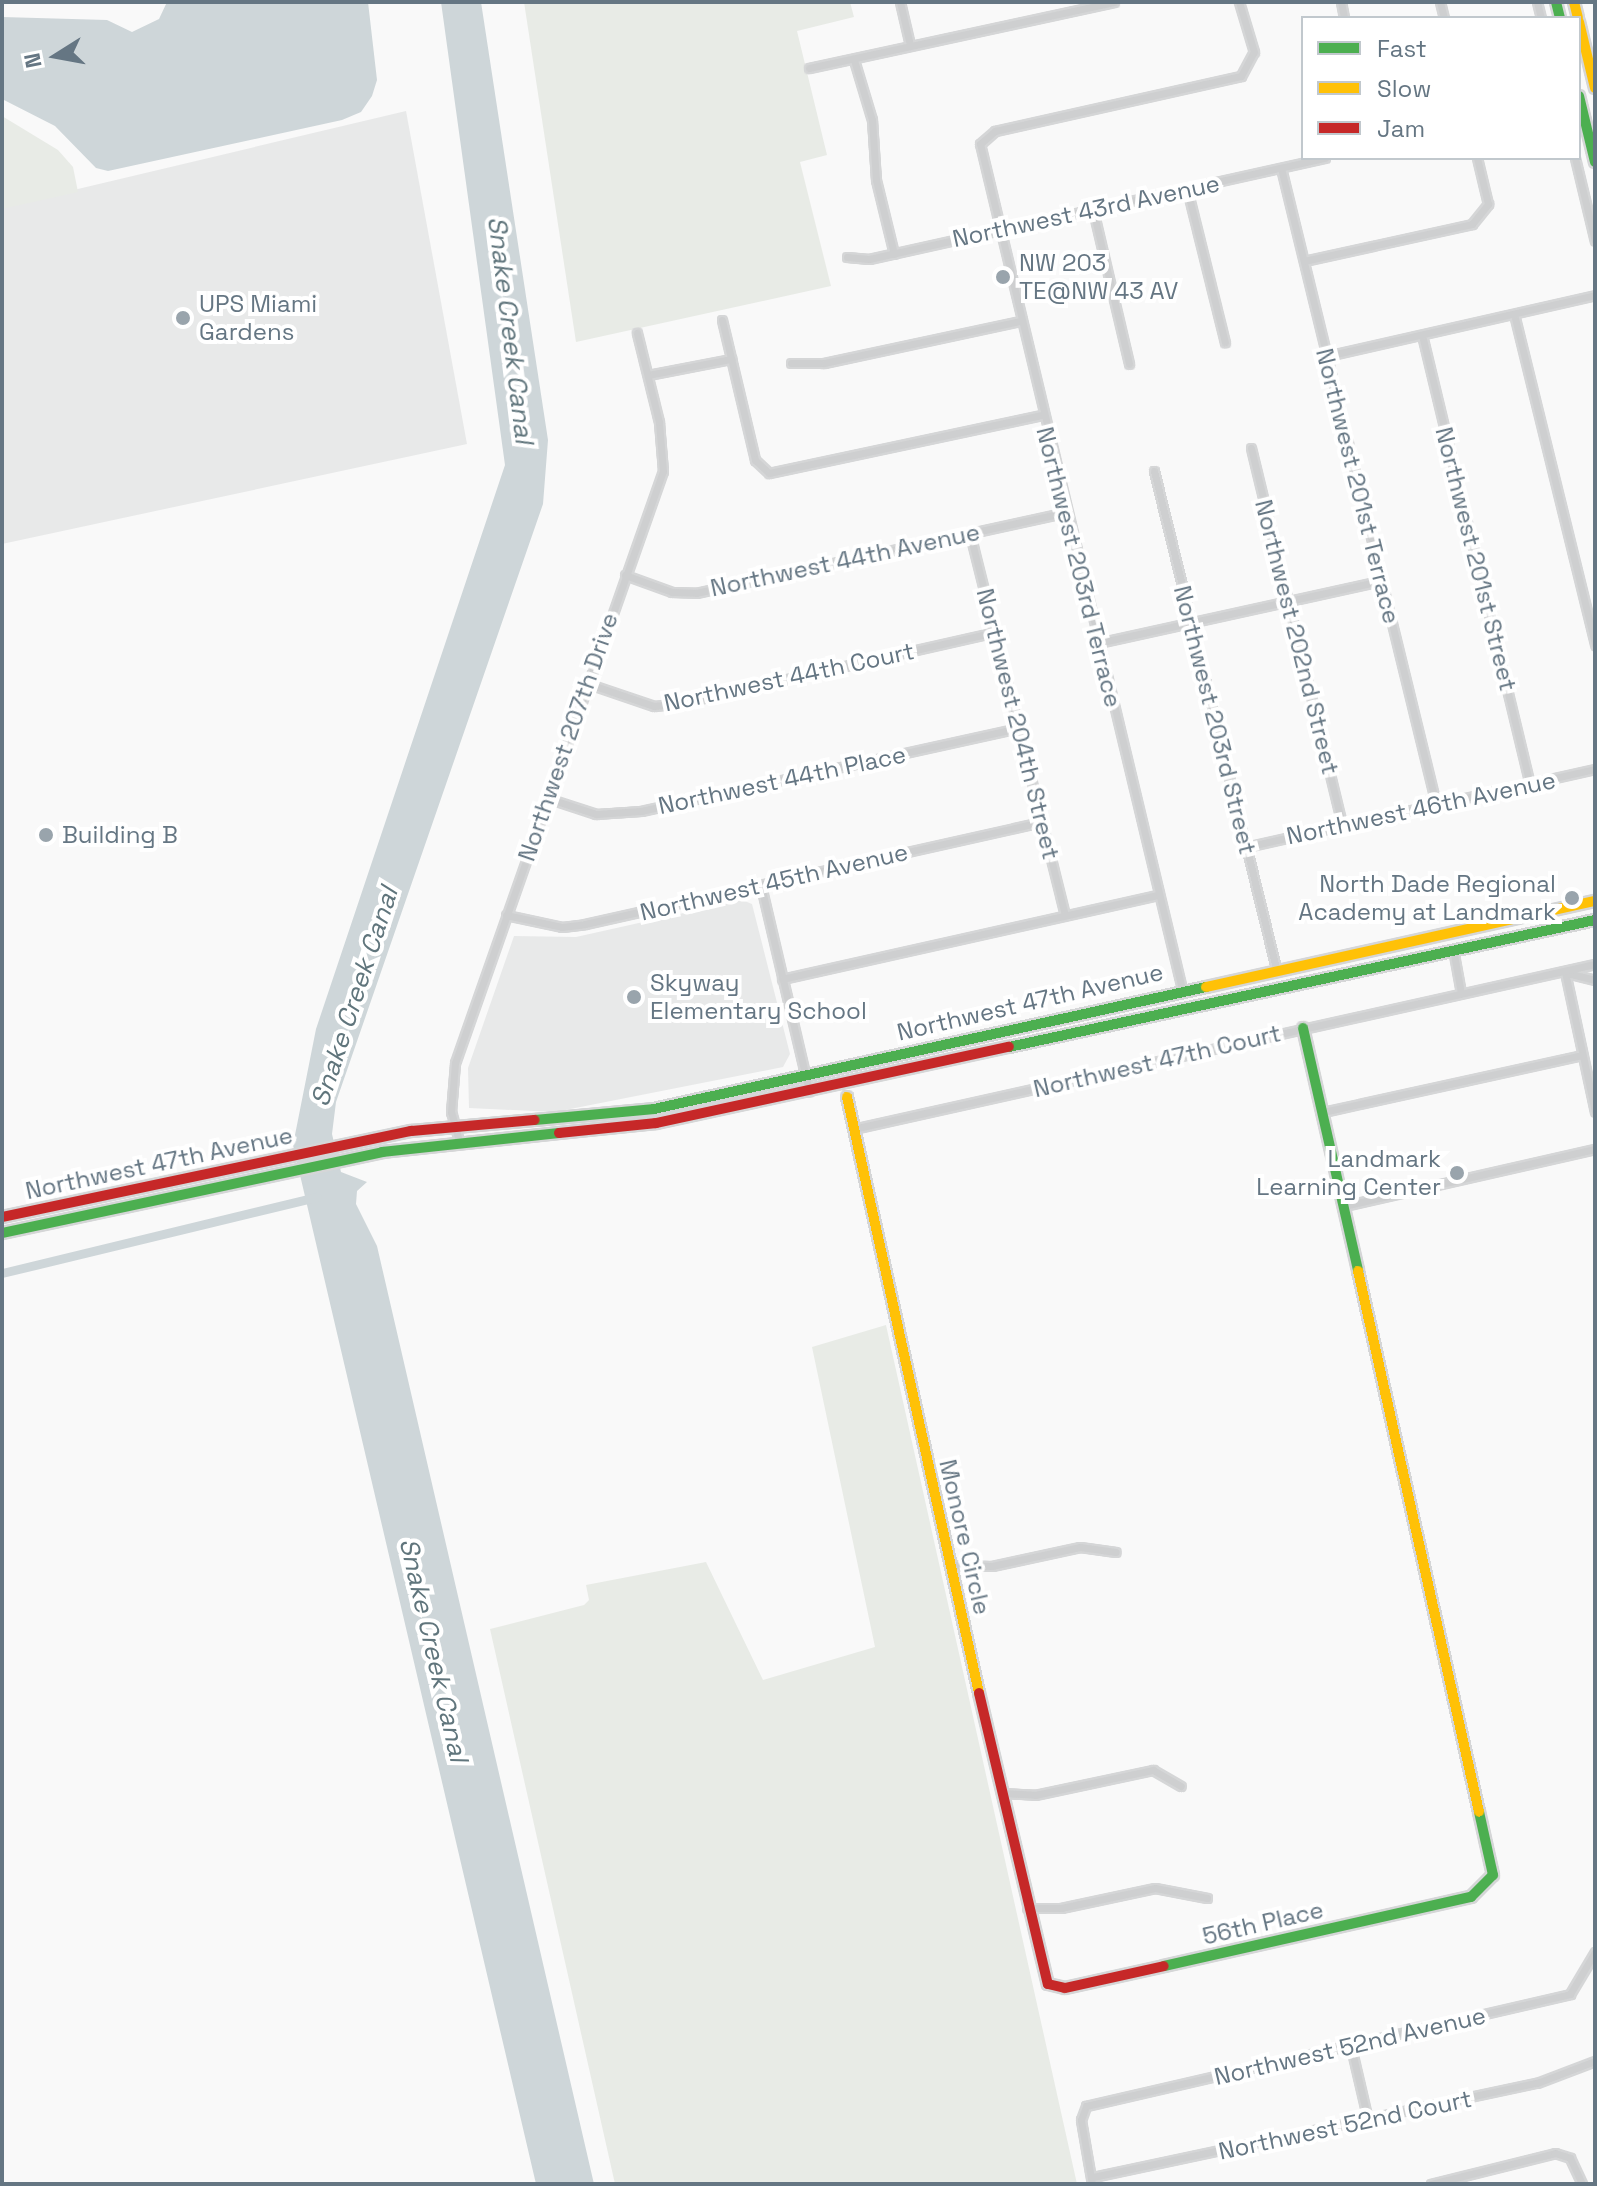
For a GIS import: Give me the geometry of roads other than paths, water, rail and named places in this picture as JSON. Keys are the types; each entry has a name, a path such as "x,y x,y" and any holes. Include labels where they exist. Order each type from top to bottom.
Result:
{"main road":[{"path":"1581,32 1595,88"},
{"path":"1581,104 1595,162"},
{"name":"Northwest 47th Avenue","path":"2,1217 341,1145 453,1126 616,1116 1276,968 1595,901"},
{"path":"1502,939 1523,916"},
{"name":"Northwest 47th Avenue","path":"2,1233 344,1160 459,1141 613,1130 809,1091 1595,920"},
{"path":"1276,968 1295,983"},
{"path":"1159,1013 1182,989"},
{"path":"1303,1028 1344,1206"},
{"name":"Monore Circle","path":"847,1097 1027,1908 1048,1984"},
{"name":"56th Place","path":"1048,1984 1065,1988 1471,1897 1484,1888 1493,1875 1344,1206"}],"street":[{"path":"900,2 910,45"},
{"path":"809,68 1114,2"},
{"name":"Northwest 203rd Terrace","path":"1182,989 997,231 980,144 995,131 1241,76 1250,67 1254,52 1239,2"},
{"path":"854,60 872,120 876,180 894,254"},
{"name":"Northwest 43rd Avenue","path":"847,257 894,254 1316,160"},
{"path":"1304,261 1483,217 1488,204 1477,160"},
{"path":"1575,160 1595,241"},
{"name":"Northwest 201st Terrace","path":"1281,168 1436,804"},
{"path":"1187,189 1225,342"},
{"path":"1093,210 1129,364"},
{"path":"1327,356 1595,295"},
{"path":"1514,314 1595,645"},
{"path":"722,320 755,460 776,472 1042,415"},
{"path":"791,363 824,363 1020,321"},
{"name":"Northwest 207th Drive","path":"459,1141 453,1126 455,1063 586,683 625,575 652,516 663,471 648,375 637,333"},
{"name":"Northwest 201st Street","path":"1422,335 1530,784"},
{"path":"648,375 731,359"},
{"name":"Northwest 202nd Street","path":"1251,448 1342,825"},
{"name":"Northwest 203rd Street","path":"1154,471 1276,968"},
{"name":"Northwest 44th Avenue","path":"625,575 672,592 696,593 1066,512"},
{"name":"Northwest 204th Street","path":"970,534 1065,914"},
{"path":"1098,643 1381,581"},
{"name":"Northwest 44th Court","path":"586,683 654,706 681,703 995,632"},
{"name":"Northwest 44th Place","path":"547,798 596,814 641,811 1018,728"},
{"name":"Northwest 46th Avenue","path":"1246,847 1595,769"},
{"name":"Northwest 45th Avenue","path":"506,915 562,927 761,886 1042,822"},
{"path":"761,886 809,1091"},
{"path":"782,979 1159,895"},
{"path":"1453,949 1461,993"},
{"name":"Northwest 47th Court","path":"853,1129 1595,964"},
{"path":"1595,980 1565,972 1595,1112"},
{"path":"1323,1112 1582,1055"},
{"path":"1344,1206 1595,1149"},
{"path":"950,1565 984,1568 1080,1547 1116,1552"},
{"path":"1002,1793 1035,1795 1153,1770 1181,1786"},
{"path":"1027,1908 1061,1908 1155,1888 1207,1898"},
{"name":"Northwest 52nd Avenue","path":"1093,2180 1082,2109 1570,1994 1595,1952"},
{"path":"1351,2047 1368,2120"},
{"name":"Northwest 52nd Court","path":"1093,2180 1537,2083 1595,2061"},
{"path":"1431,2184 1555,2153 1570,2158 1582,2184"}],"water":[{"path":"167,2 368,2 377,80 372,96 361,112 342,120 108,171 96,168 55,126 2,99 2,17 107,20 132,32 159,19"},
{"name":"Snake Creek Canal","path":"441,2 481,2 548,440 543,504 336,1102 332,1134 341,1172 367,1182 357,1191 356,1204 377,1246 594,2184 536,2184 293,1145 316,1029 505,465"}],"waterway":[{"path":"2,1273 317,1197"}],"place":[{"name":"NW 203 TE@NW 43 AV","path":"1003,277"},
{"name":"UPS Miami Gardens","path":"183,318"},
{"name":"Building B","path":"46,835"},
{"name":"North Dade Regional Academy at Landmark","path":"1572,898"},
{"name":"Skyway Elementary School","path":"634,997"},
{"name":"Landmark Learning Center","path":"1457,1173"}]}
